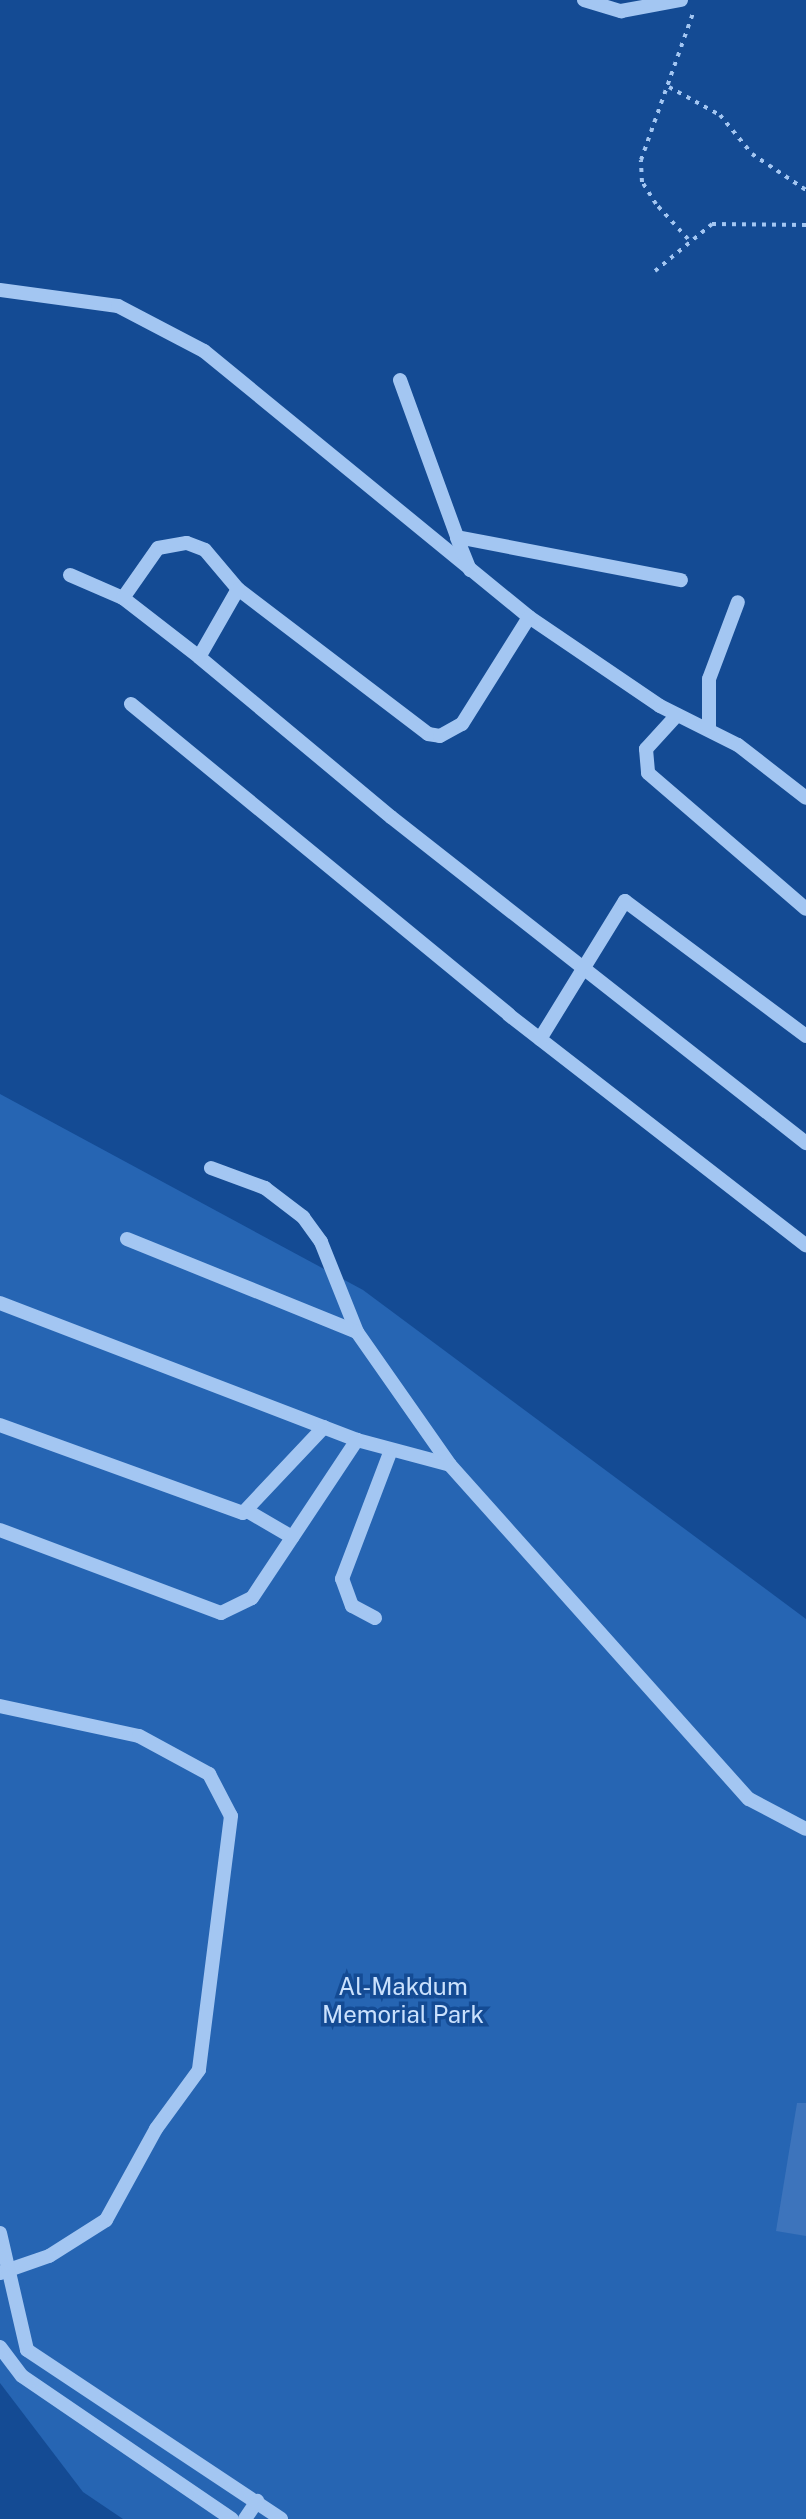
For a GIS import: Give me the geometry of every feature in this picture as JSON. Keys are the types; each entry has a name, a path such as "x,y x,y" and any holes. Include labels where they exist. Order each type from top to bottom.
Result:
{"street":[{"path":"584,0 621,11 681,0"},
{"path":"0,290 118,306 204,351 529,617 677,715 709,728 806,798"},
{"path":"400,380 470,570"},
{"path":"457,537 681,580"},
{"path":"123,598 149,554 176,543 205,550 238,589 428,734 440,736 462,724 529,617"},
{"path":"70,575 123,598 806,1143"},
{"path":"199,657 238,589"},
{"path":"709,728 709,679 738,602"},
{"path":"131,704 540,1039 806,1245"},
{"path":"677,715 646,749 648,773 806,909"},
{"path":"540,1039 586,969 618,904 628,902 806,1036"},
{"path":"211,1168 265,1188 303,1217 321,1242 357,1332 450,1465 749,1799 806,1829"},
{"path":"127,1239 357,1332"},
{"path":"0,1303 357,1440 450,1465"},
{"path":"0,1425 249,1512 292,1537"},
{"path":"249,1512 324,1427"},
{"path":"0,1530 221,1613 252,1598 357,1440"},
{"path":"375,1618 352,1606 342,1579 391,1450"},
{"path":"0,1706 139,1736 209,1774 231,1816 199,2070 156,2129 106,2220 83,2239 3,2272"},
{"path":"0,2233 3,2272 17,2326 42,2365 281,2519"},
{"path":"0,2347 22,2376 232,2519"},
{"path":"245,2519 257,2501"}],"path":[{"path":"688,239 642,182 641,160 697,0"},
{"path":"669,87 720,115 752,154 806,190"},
{"path":"655,271 688,239 712,224 806,225"}],"green space":[{"name":"Al-Makdum Memorial Park","path":"0,1094 363,1290 806,1619 806,2519 123,2519 83,2492 0,2383"}],"building":[{"path":"797,2103 806,2103 806,2236 776,2231"}]}
